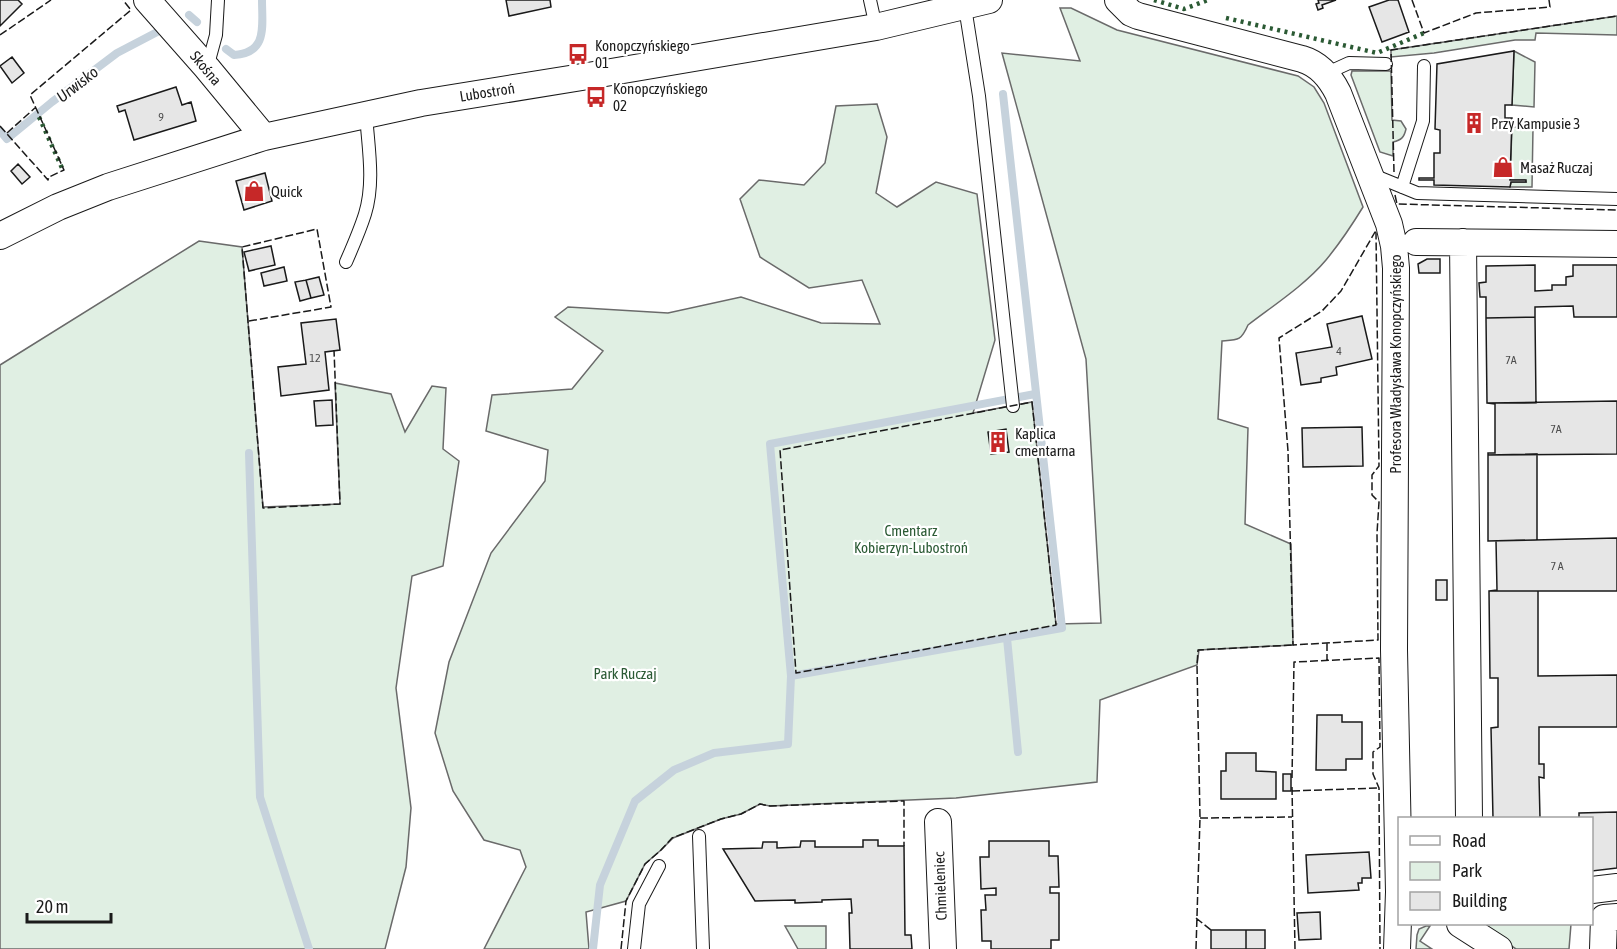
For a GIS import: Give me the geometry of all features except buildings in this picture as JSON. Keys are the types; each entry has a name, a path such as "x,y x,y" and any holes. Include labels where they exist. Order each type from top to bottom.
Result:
{"street":[{"name":"Skośna","path":"147,0 264,137"},
{"name":"Profesora Władysława Konopczyńskiego","path":"1118,0 1131,13 1138,16 1302,59 1315,65 1330,79 1338,93 1389,224 1405,244 1396,279 1394,650 1398,844"},
{"name":"Lubostroń","path":"0,237 58,207 108,187 264,137 507,84 759,48 876,27 977,3"},
{"path":"1405,244 1463,242 1617,244"},
{"path":"1463,242 1469,817"},
{"name":"Chmieleniec","path":"938,822 943,949"},
{"path":"1593,890 1617,887"},
{"name":"Profesora Władysława Konopczyńskiego","path":"1396,949 1398,911"},
{"path":"1603,949 1604,918 1617,916"},
{"path":"1462,925 1499,949"}],"lane":[{"path":"207,68 216,35 218,0"},
{"path":"870,0 876,27"},
{"path":"977,3 979,96 1013,406"},
{"path":"1325,74 1349,63 1386,63"},
{"path":"1402,187 1423,122 1424,66"},
{"path":"346,262 366,212 369,190 370,164 366,114"},
{"path":"1370,175 1417,193 1617,199"},
{"path":"699,836 703,949"},
{"path":"634,949 639,904 659,866"}],"green space":[{"name":"Park Ruczaj","path":"1060,8 1071,8 1117,30 1298,76 1314,87 1324,103 1363,207 1331,254 1309,278 1248,325 1241,337 1222,341 1218,419 1248,428 1245,524 1291,544 1293,645 1199,650 1197,665 1100,700 1097,782 956,798 770,806 760,804 741,814 721,819 673,838 645,864 626,901 586,912 589,949 484,949 526,867 520,850 484,840 453,791 435,733 449,662 491,553 545,481 548,450 486,431 492,395 572,389 603,351 555,317 568,307 668,313 741,297 821,323 880,324 862,280 809,288 760,257 740,199 759,180 804,185 825,163 836,106 877,104 887,137 876,193 897,207 936,182 977,194 995,340 973,413 1032,402 1056,624 1101,623 1086,359 1002,53 1080,61"},
{"path":"1617,16 1617,35 1536,33 1535,40 1515,40 1434,53 1391,57 1391,50"},
{"path":"1514,51 1535,62 1534,107 1512,105"},
{"path":"1352,71 1391,71 1392,120 1401,121 1406,129 1402,138 1393,142 1393,156 1380,152 1351,75"},
{"path":"1512,127 1533,128 1532,187 1510,187 1511,182 1526,182 1525,180 1510,180"},
{"path":"199,241 242,247 263,507 340,504 335,383 391,394 405,432 432,386 446,388 443,449 459,461 443,566 412,576 396,688 411,808 406,867 385,949 0,949 0,365"},
{"path":"1480,925 1571,925 1569,949 1516,949"},
{"path":"785,926 826,926 826,949 798,949"},
{"path":"1430,926 1420,941 1432,949 1416,949 1419,929"}],"waterway":[{"name":"Urwisko","path":"226,49 234,55 245,53 258,44 262,28 262,0"},
{"name":"Urwisko","path":"189,15 197,22"},
{"name":"Urwisko","path":"0,131 7,139 117,53 161,30"},
{"path":"791,676 1062,628 1003,94"},
{"path":"593,949 600,885 635,801 674,770 714,753 788,744 791,676 770,444 1035,394"},
{"path":"249,453 260,797 309,949"},
{"path":"1007,638 1018,752"}],"hedge":[{"path":"1154,0 1184,9 1208,0"},
{"path":"1226,18 1377,53 1424,33"},
{"path":"39,117 62,168"}],"fence":[{"path":"0,35 51,0"},
{"path":"0,126 48,180 49,177 64,170 30,95 131,10 123,0"},
{"path":"1412,0 1424,33 1476,13 1550,7 1549,0"},
{"path":"1394,172 1391,50 1617,16"},
{"path":"7,133 36,107"},
{"path":"1395,195 1397,204 1617,210"},
{"path":"249,321 331,307 317,229 242,247 263,508 340,504 334,350"},
{"path":"1375,232 1379,466 1372,475 1372,495 1379,502 1378,640 1293,645 1288,451 1279,338 1322,311 1341,291 1375,232"},
{"path":"1032,402 1056,625 796,673 780,450 1032,402"},
{"path":"1327,643 1327,660"},
{"path":"1196,949 1200,818 1198,650 1293,645"},
{"path":"1292,778 1294,662 1379,658 1380,747 1373,752 1373,774 1379,788 1380,949"},
{"path":"1292,787 1295,949"},
{"path":"1292,791 1379,788"},
{"path":"621,949 626,901 645,864 672,838 721,819 741,814 760,804 770,806 904,801 904,846"},
{"path":"1200,818 1292,817"},
{"path":"1196,918 1211,930"}],"place":[{"name":"Konopczyńskiego 01","path":"578,54"},
{"name":"Konopczyńskiego 02","path":"596,97"},
{"name":"Przy Kampusie 3","path":"1474,123"},
{"name":"Masaż Ruczaj","path":"1503,167"},
{"name":"Quick","path":"254,191"},
{"name":"Kaplica cmentarna","path":"998,442"}],"park label":[{"name":"Cmentarz Kobierzyn-Lubostroń","path":"911,538"}]}
